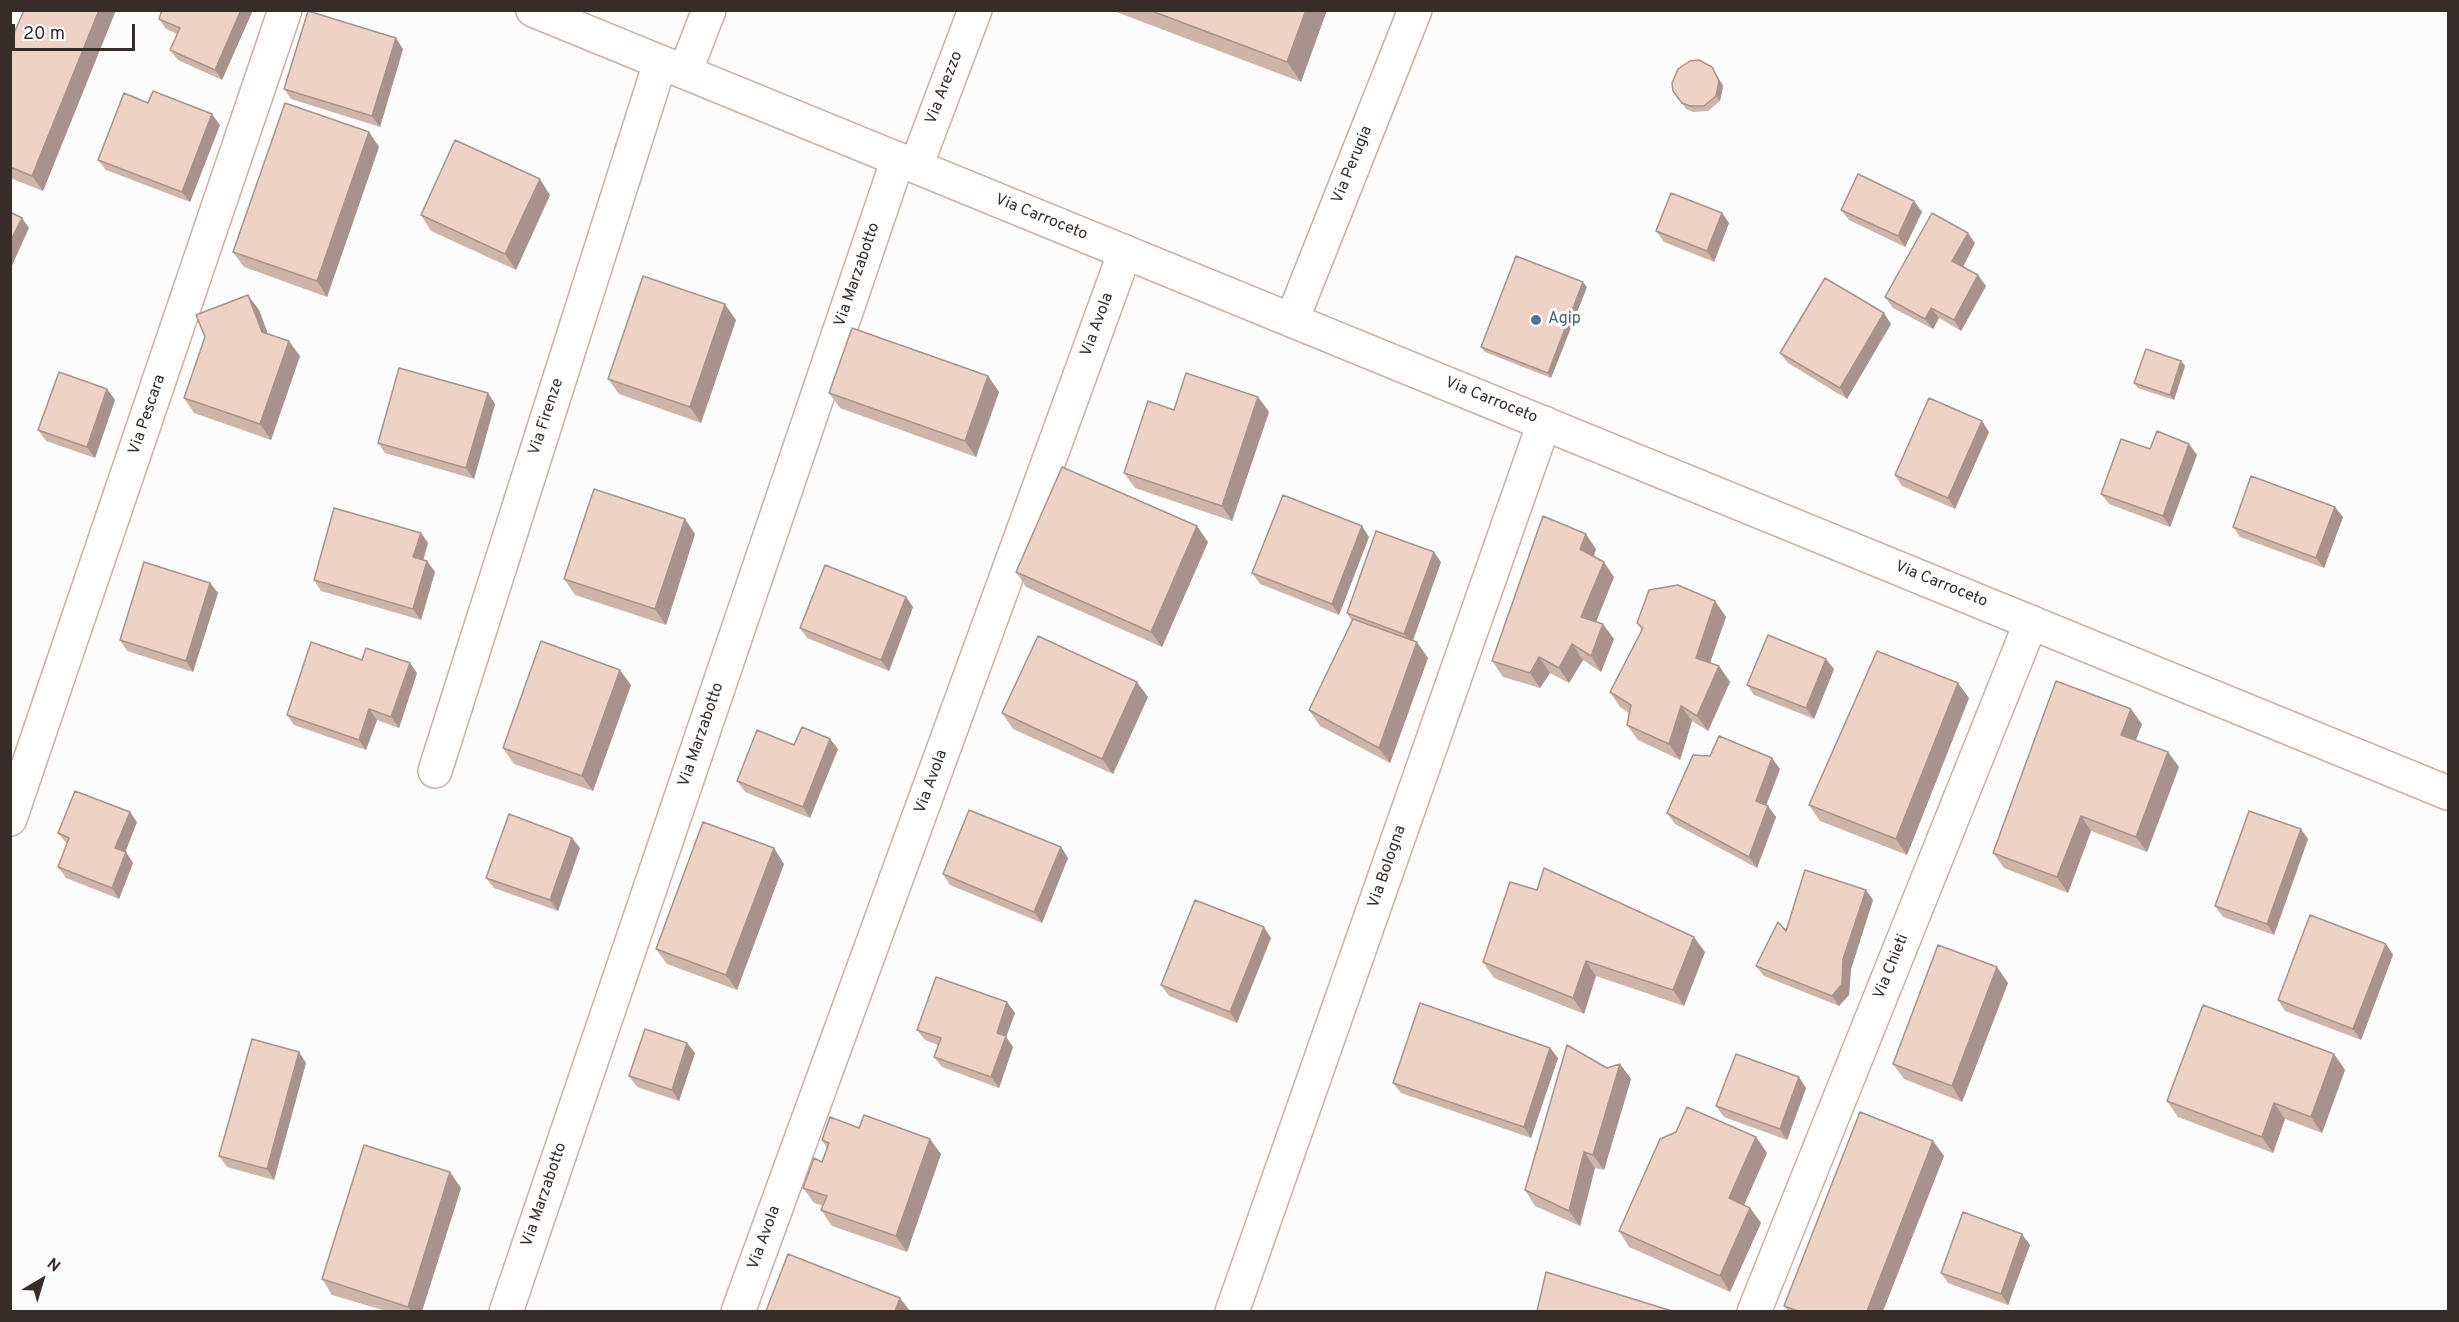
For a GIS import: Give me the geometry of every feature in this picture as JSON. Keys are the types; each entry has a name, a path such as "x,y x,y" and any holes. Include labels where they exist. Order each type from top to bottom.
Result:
{"street":[{"name":"Via Pescara","path":"10,819 285,10"},
{"name":"Via Carroceto","path":"533,10 2448,793"},
{"name":"Via Firenze","path":"435,771 672,67 709,10"},
{"name":"Via Arezzo","path":"907,163 975,10"},
{"name":"Via Perugia","path":"1292,320 1414,10"},
{"name":"Via Marzabotto","path":"506,1311 907,163"},
{"name":"Via Avola","path":"738,1311 1125,252"},
{"name":"Via Bologna","path":"1232,1311 1544,423"},
{"name":"Via Chieti","path":"1754,1311 2031,622"}],"building":[{"path":"24,10 99,10 32,176 10,167 10,43"},
{"path":"162,10 241,10 215,70 170,50 180,28 159,19"},
{"path":"1149,10 1306,10 1287,62"},
{"path":"308,11 396,38 372,116 284,89"},
{"path":"1699,60 1712,67 1719,81 1716,96 1704,106 1690,106 1682,103 1673,91 1672,83 1678,69 1690,61"},
{"path":"153,91 212,114 182,192 98,160 124,93 148,103"},
{"path":"285,103 369,132 317,281 233,252"},
{"path":"455,140 540,179 505,254 421,215"},
{"path":"1858,174 1914,201 1898,236 1841,210"},
{"path":"1671,193 1722,213 1707,251 1656,231"},
{"path":"10,212 22,218 10,242"},
{"path":"1932,213 1968,233 1952,261 1978,275 1954,320 1931,308 1925,319 1885,297"},
{"name":"Agip","path":"1516,256 1583,282 1548,373 1481,347"},
{"path":"643,276 725,304 690,407 608,379"},
{"path":"1825,278 1884,313 1840,388 1780,353"},
{"path":"248,295 262,332 289,341 260,424 184,398 205,337 196,315"},
{"path":"852,328 988,376 965,441 829,393"},
{"path":"2146,349 2181,361 2170,395 2134,383"},
{"path":"399,368 488,393 466,468 378,443"},
{"path":"59,372 107,389 87,447 38,430"},
{"path":"1186,373 1258,397 1222,506 1124,473 1148,401 1174,410"},
{"path":"1929,398 1982,421 1948,498 1895,475"},
{"path":"2157,431 2189,444 2163,516 2101,494 2121,439 2150,449"},
{"path":"1062,467 1197,526 1151,632 1016,572"},
{"path":"2251,476 2335,507 2316,558 2233,527"},
{"path":"594,489 685,519 655,609 564,579"},
{"path":"1283,495 1362,526 1332,604 1252,573"},
{"path":"334,508 421,533 413,557 427,561 413,609 314,580"},
{"path":"1543,516 1586,534 1580,549 1604,562 1581,617 1603,624 1591,656 1572,644 1559,668 1539,657 1530,673 1492,661"},
{"path":"1376,531 1434,552 1404,634 1347,613"},
{"path":"144,562 210,583 186,661 120,640"},
{"path":"825,565 906,597 881,660 800,628"},
{"path":"1678,585 1715,601 1696,658 1719,666 1697,716 1681,706 1669,744 1627,725 1631,705 1610,692 1643,628 1637,623 1649,590"},
{"path":"1353,619 1417,642 1379,748 1309,710"},
{"path":"1768,635 1826,659 1806,708 1747,685"},
{"path":"1038,636 1137,682 1102,759 1002,713"},
{"path":"541,641 620,670 582,776 503,748"},
{"path":"311,642 362,660 366,648 410,663 391,717 369,709 359,740 287,715"},
{"path":"1877,651 1958,683 1896,839 1809,805"},
{"path":"2056,681 2131,709 2121,735 2168,752 2136,837 2081,816 2057,877 1993,853"},
{"path":"802,727 830,739 803,807 737,781 757,730 794,745"},
{"path":"1719,736 1772,758 1756,801 1768,806 1749,857 1667,813 1693,755 1710,756"},
{"path":"75,791 130,812 115,848 126,852 112,888 58,867 69,838 58,833"},
{"path":"969,810 1061,847 1034,912 943,874"},
{"path":"2249,811 2301,829 2267,924 2215,906"},
{"path":"509,814 572,838 550,900 486,878"},
{"path":"703,822 774,848 726,975 656,949"},
{"path":"1544,868 1694,937 1673,990 1586,961 1573,998 1483,962 1510,882 1537,890"},
{"path":"1805,870 1866,890 1843,959 1842,984 1832,996 1756,966 1778,922 1786,931"},
{"path":"1195,900 1264,927 1230,1012 1161,985"},
{"path":"2310,915 2386,944 2353,1029 2278,1000"},
{"path":"1938,945 1997,967 1952,1086 1893,1064"},
{"path":"936,977 1007,1002 997,1033 1006,1036 991,1077 934,1057 941,1038 917,1030"},
{"path":"1420,1003 1550,1048 1524,1127 1393,1083"},
{"path":"2203,1005 2334,1054 2311,1117 2274,1103 2262,1137 2167,1101"},
{"path":"645,1029 687,1043 672,1090 629,1076"},
{"path":"252,1039 299,1052 267,1169 219,1156"},
{"path":"1567,1045 1607,1068 1620,1064 1593,1155 1584,1152 1569,1211 1525,1190"},
{"path":"1736,1054 1799,1077 1780,1129 1716,1106"},
{"path":"1687,1107 1756,1137 1729,1198 1750,1208 1720,1276 1619,1231 1660,1139 1676,1132"},
{"path":"1860,1112 1933,1141 1867,1311 1798,1311 1784,1306"},
{"path":"864,1115 930,1139 896,1236 821,1210 827,1196 803,1188 814,1158 822,1162 829,1143 822,1140 830,1117 859,1128"},
{"path":"364,1145 450,1172 408,1307 322,1279"},
{"path":"1963,1212 2022,1234 2001,1294 1941,1273"},
{"path":"788,1254 900,1298 895,1311 766,1311"},
{"path":"1546,1272 1672,1311 1537,1311"}],"place":[{"name":"Agip","path":"1536,320"}]}
